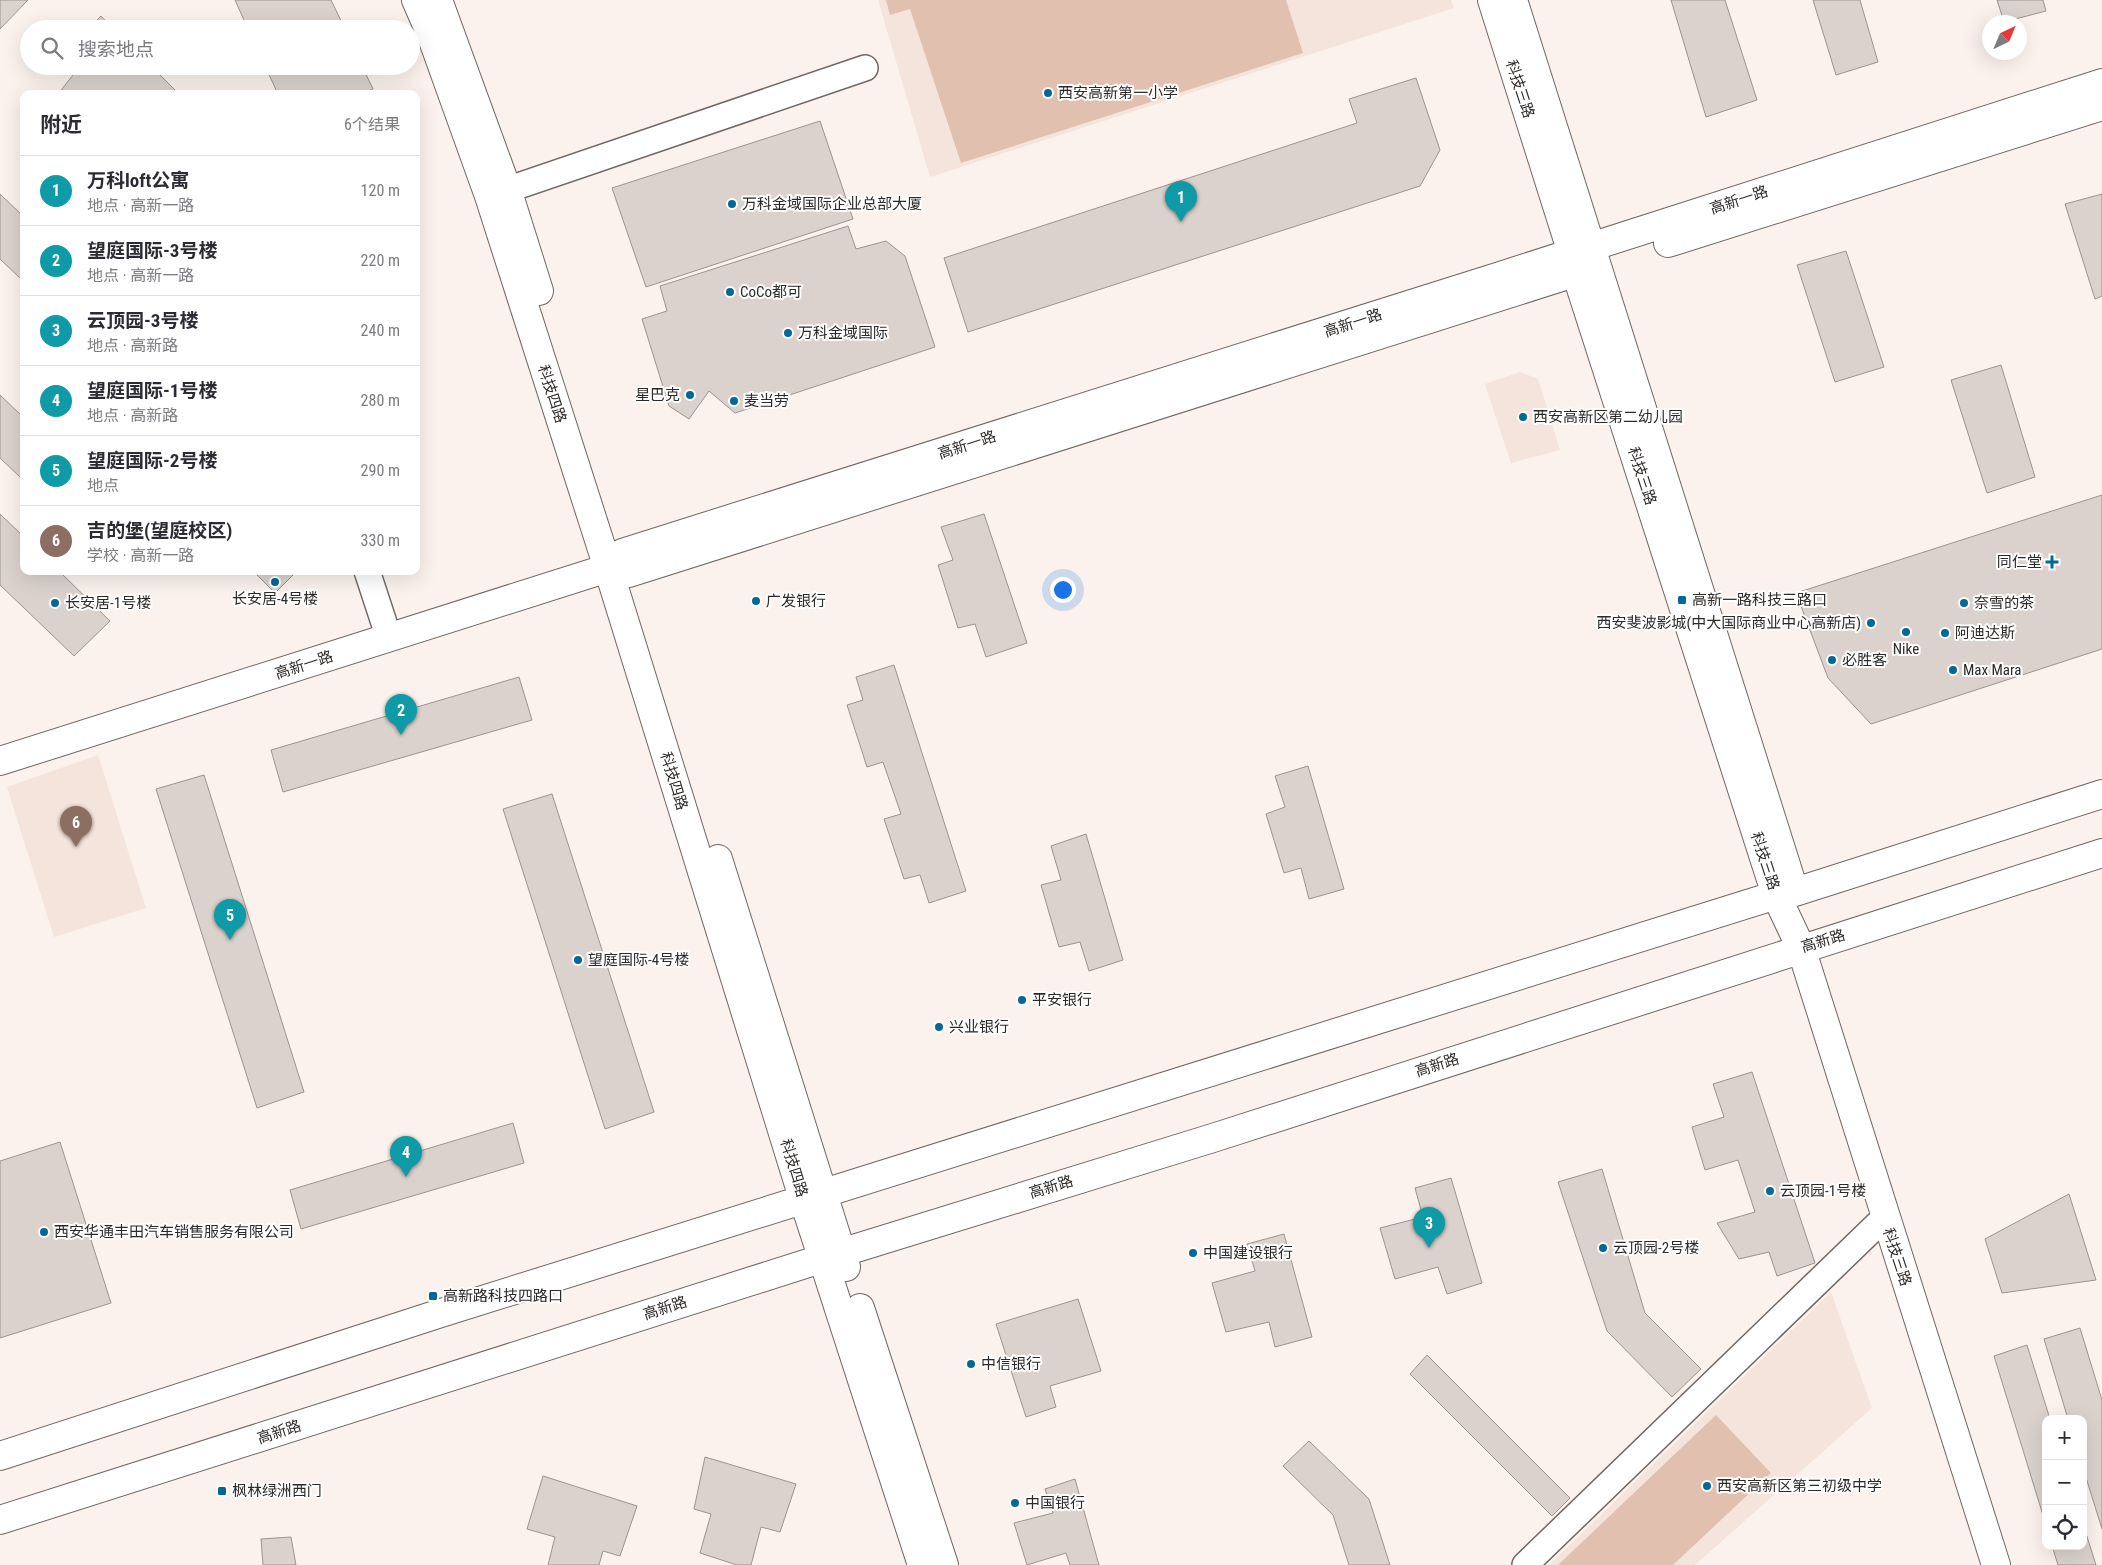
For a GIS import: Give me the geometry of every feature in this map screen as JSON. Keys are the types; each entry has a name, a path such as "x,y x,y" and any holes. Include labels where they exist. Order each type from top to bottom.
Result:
{"street":[{"name":"科技四路","path":"416,0 498,193"},
{"name":"科技四路","path":"438,0 498,193 619,565 814,1197 944,1565"},
{"name":"科技三路","path":"1492,0 1584,260 1996,1565"},
{"name":"科技三路","path":"1513,0 1584,260"},
{"path":"498,193 865,68"},
{"name":"高新一路","path":"1584,260 2102,83"},
{"name":"高新一路","path":"0,761 1584,260 2102,106"},
{"path":"368,575 389,638"},
{"path":"0,1456 441,1313 2102,794"},
{"name":"高新路","path":"0,1520 833,1255 1216,1136 2102,853"},
{"path":"1525,1565 1885,1217"},
{"name":"科技四路","path":"833,1255 922,1565"}],"shaded area":[{"name":"西安高新第一小学","path":"878,0 1451,0 1454,8 930,177"},
{"name":"西安高新第一小学","path":"886,0 1286,0 1303,53 961,163 910,9 890,15"},
{"name":"西安高新区第二幼儿园","path":"1520,372 1538,379 1560,450 1511,463 1485,384"},
{"path":"98,755 146,908 54,937 7,787"},
{"name":"西安高新区第三初级中学","path":"1831,1292 1872,1408 1695,1565 1549,1565"},
{"path":"1716,1415 1771,1473 1673,1565 1558,1565"}],"building":[{"path":"0,0 28,0 0,29"},
{"path":"235,0 331,0 341,20 244,20"},
{"path":"1671,0 1725,0 1757,100 1706,117"},
{"path":"1813,0 1860,0 1878,62 1836,75"},
{"path":"1997,0 2043,0 2046,11 2027,16 2002,15"},
{"path":"73,75 160,75 175,90 61,90"},
{"path":"269,75 366,75 373,89 371,90 276,90"},
{"path":"1416,78 1440,150 1420,186 968,332 944,258 1357,123 1349,99"},
{"name":"万科金域国际企业总部大厦","path":"820,121 853,219 646,287 612,188"},
{"path":"0,194 20,213 20,278 0,259"},
{"path":"2102,194 2102,296 2095,299 2065,204"},
{"name":"万科金域国际","path":"848,226 856,249 886,241 905,256 935,347 735,413 709,391 689,419 669,406 642,319 667,311 660,286"},
{"path":"1846,251 1884,367 1835,382 1797,265"},
{"path":"2001,365 2035,477 1987,493 1951,380"},
{"path":"0,395 20,414 20,477 0,458"},
{"path":"2102,495 2102,649 1871,724 1828,678 1796,593"},
{"name":"长安居-1号楼","path":"0,514 20,533 20,575 63,575 110,621 74,656 0,585"},
{"path":"984,514 1027,643 986,657 975,624 958,628 938,565 953,560 941,527"},
{"name":"长安居-4号楼","path":"257,575 293,575 275,593"},
{"path":"894,665 966,891 929,903 920,875 904,879 884,819 901,814 883,762 867,767 847,705 863,700 856,677"},
{"path":"519,677 532,720 283,792 271,750"},
{"path":"1308,766 1344,889 1309,899 1301,868 1284,873 1266,814 1285,807 1275,776"},
{"path":"204,775 304,1092 257,1108 156,789"},
{"name":"望庭国际-4号楼","path":"552,794 654,1112 605,1129 503,809"},
{"path":"1086,834 1123,960 1089,971 1080,942 1059,947 1041,885 1061,880 1051,846"},
{"name":"云顶园-1号楼","path":"1752,1072 1815,1263 1777,1276 1769,1252 1739,1259 1717,1223 1755,1212 1738,1160 1705,1170 1692,1127 1724,1117 1713,1084"},
{"path":"513,1123 524,1163 301,1229 290,1190"},
{"name":"西安华通丰田汽车销售服务有限公司","path":"60,1142 111,1303 0,1338 0,1161"},
{"name":"云顶园-2号楼","path":"1602,1169 1645,1313 1701,1369 1672,1397 1607,1331 1558,1182"},
{"path":"1451,1178 1482,1283 1447,1294 1438,1267 1395,1279 1380,1228 1423,1217 1415,1188"},
{"path":"2069,1194 2096,1280 2002,1293 1985,1239"},
{"path":"1284,1234 1312,1337 1275,1347 1269,1322 1226,1332 1212,1283 1255,1271 1247,1244"},
{"path":"1078,1299 1101,1371 1050,1386 1056,1407 1026,1417 996,1324"},
{"path":"2080,1328 2102,1400 2102,1529 2087,1481 2087,1415 2067,1415 2044,1339"},
{"path":"2027,1345 2049,1415 2042,1415 2042,1512 1994,1356"},
{"path":"1427,1355 1570,1498 1552,1516 1410,1374"},
{"path":"1309,1441 1369,1499 1390,1565 1349,1565 1333,1515 1283,1466"},
{"path":"705,1457 796,1484 780,1532 761,1527 751,1565 737,1565 700,1553 711,1514 694,1509"},
{"path":"543,1476 637,1506 620,1556 603,1551 599,1565 548,1565 555,1537 527,1529"},
{"path":"1075,1479 1099,1565 1070,1565 1066,1553 1027,1565 1014,1523 1053,1513 1045,1489"},
{"path":"291,1537 296,1565 263,1565 261,1539"},
{"path":"2087,1537 2096,1565 2058,1565 2053,1550 2087,1550"}],"place":[{"name":"西安高新第一小学","path":"1048,93"},
{"name":"万科金域国际企业总部大厦","path":"732,204"},
{"name":"万科loft公寓","path":"1181,222"},
{"name":"CoCo都可","path":"730,292"},
{"name":"万科金域国际","path":"788,333"},
{"name":"星巴克","path":"690,395"},
{"name":"麦当劳","path":"734,401"},
{"name":"西安高新区第二幼儿园","path":"1523,417"},
{"name":"同仁堂","path":"2052,562"},
{"name":"长安居-4号楼","path":"275,582"},
{"name":"高新一路科技三路口","path":"1682,600"},
{"name":"广发银行","path":"756,601"},
{"name":"长安居-1号楼","path":"55,603"},
{"name":"奈雪的茶","path":"1964,603"},
{"name":"西安斐波影城(中大国际商业中心高新店)","path":"1871,623"},
{"name":"Nike","path":"1906,632"},
{"name":"阿迪达斯","path":"1945,633"},
{"name":"必胜客","path":"1832,660"},
{"name":"Max Mara","path":"1953,670"},
{"name":"望庭国际-3号楼","path":"401,735"},
{"name":"吉的堡(望庭校区)","path":"76,847"},
{"name":"望庭国际-2号楼","path":"230,940"},
{"name":"望庭国际-4号楼","path":"578,960"},
{"name":"平安银行","path":"1022,1000"},
{"name":"兴业银行","path":"939,1027"},
{"name":"望庭国际-1号楼","path":"406,1177"},
{"name":"云顶园-1号楼","path":"1770,1191"},
{"name":"西安华通丰田汽车销售服务有限公司","path":"44,1232"},
{"name":"云顶园-3号楼","path":"1429,1248"},
{"name":"云顶园-2号楼","path":"1603,1248"},
{"name":"中国建设银行","path":"1193,1253"},
{"name":"高新路科技四路口","path":"433,1296"},
{"name":"中信银行","path":"971,1364"},
{"name":"西安高新区第三初级中学","path":"1707,1486"},
{"name":"枫林绿洲西门","path":"222,1491"},
{"name":"中国银行","path":"1015,1503"}]}
